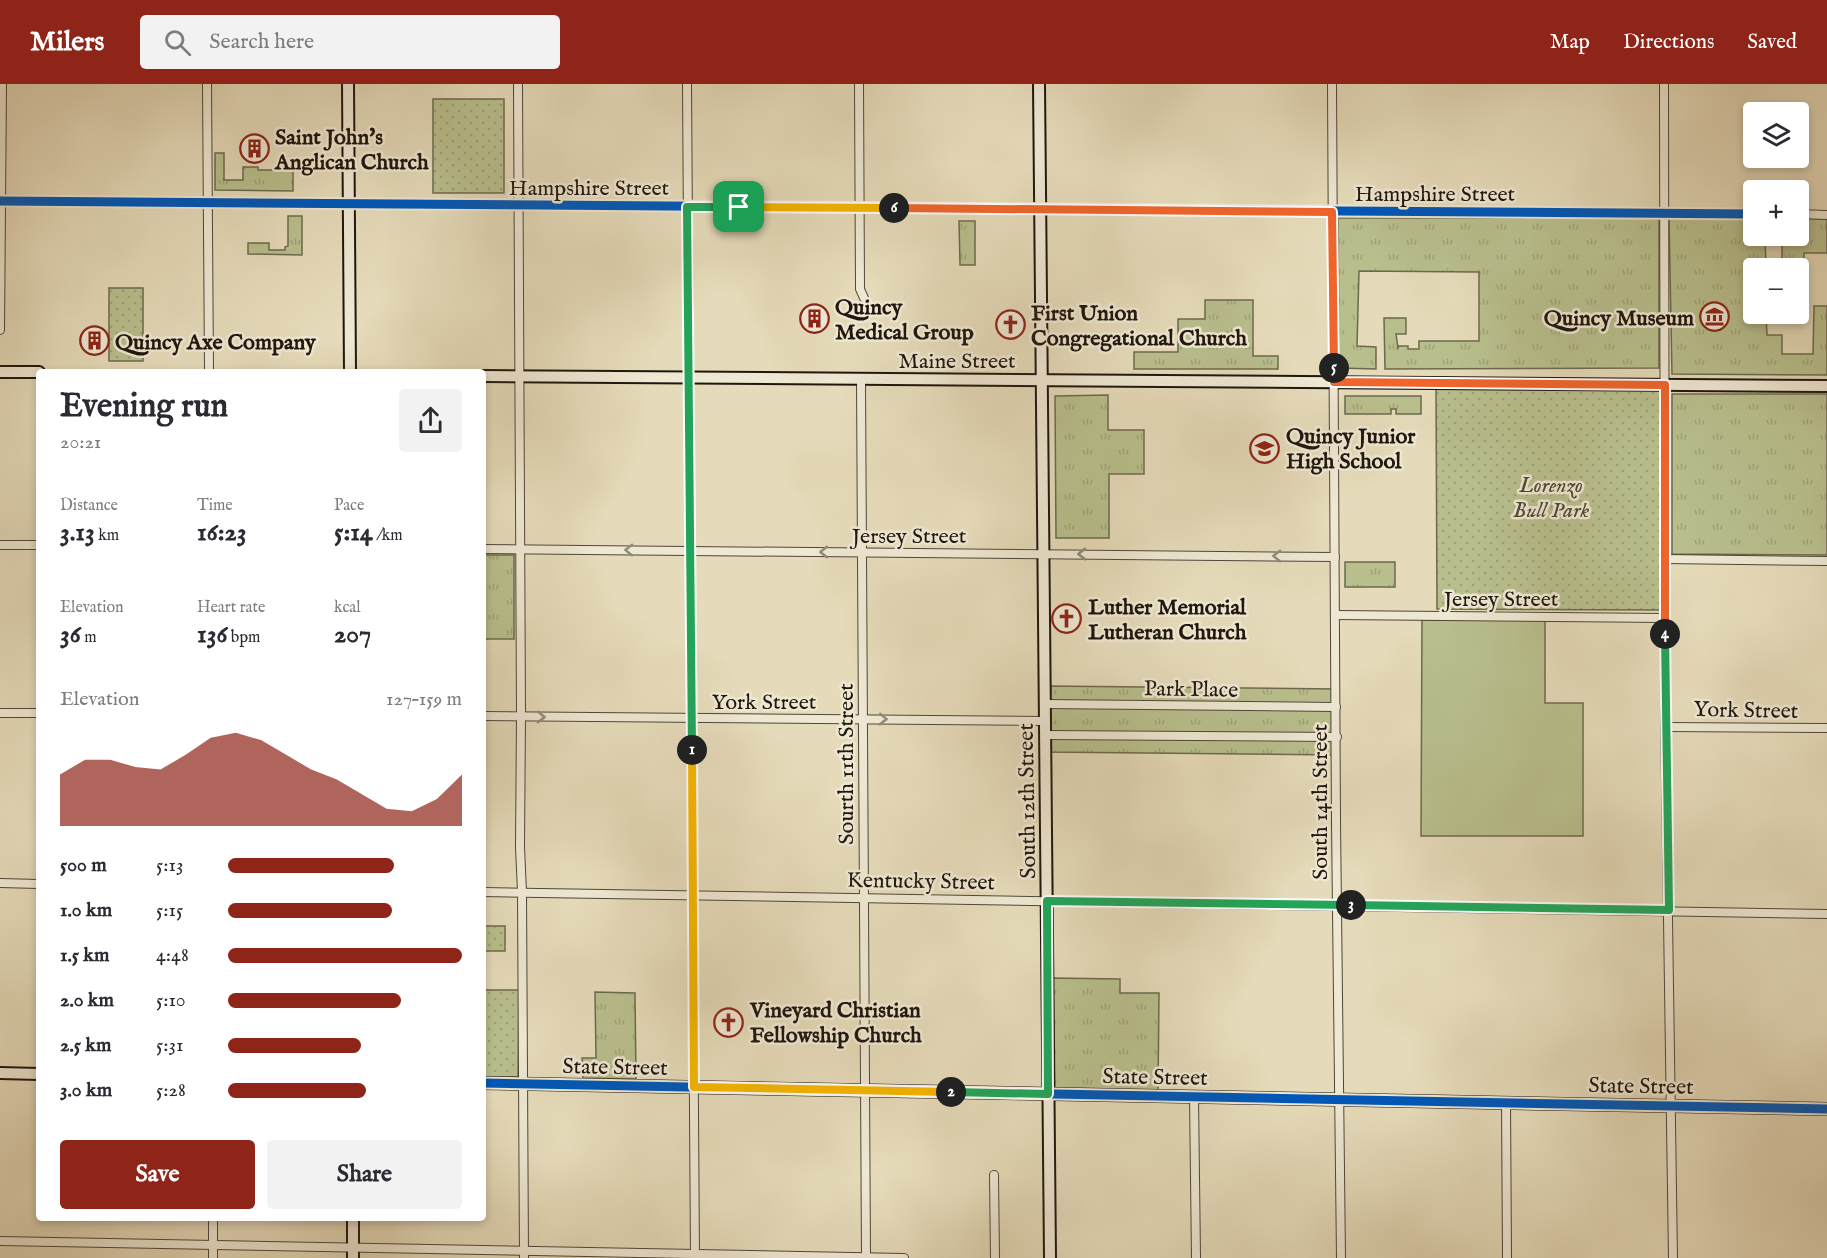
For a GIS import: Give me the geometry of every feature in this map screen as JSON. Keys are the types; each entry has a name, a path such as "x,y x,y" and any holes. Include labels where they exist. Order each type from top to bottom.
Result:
{"street":[{"path":"0,330 2,84"},
{"path":"207,84 209,369"},
{"path":"348,84 350,369"},
{"path":"518,84 520,847 524,1254"},
{"path":"687,84 695,1256"},
{"path":"859,84 860,289 864,298"},
{"name":"South 12th Street","path":"1039,84 1050,1258"},
{"name":"South 14th Street","path":"1332,84 1341,1258"},
{"path":"1664,84 1665,727 1673,1258"},
{"name":"Hampshire Street","path":"1,201 1743,214"},
{"path":"1809,214 1827,214"},
{"path":"0,372 36,372"},
{"name":"Maine Street","path":"486,376 1827,386"},
{"name":"Sourth 11th Street","path":"861,379 866,1258"},
{"path":"0,545 36,545"},
{"name":"Jersey Street","path":"486,549 1335,556"},
{"path":"1665,559 1827,561"},
{"name":"Jersey Street","path":"1336,615 1665,618"},
{"name":"Park Place","path":"1045,704 1336,707"},
{"path":"0,713 36,713"},
{"name":"York Street","path":"486,716 1045,721"},
{"name":"York Street","path":"1665,727 1827,728"},
{"path":"1045,735 1337,737"},
{"path":"0,883 36,884"},
{"name":"Kentucky Street","path":"486,892 1827,914"},
{"path":"0,1073 36,1074"},
{"name":"State Street","path":"486,1083 1827,1109"},
{"path":"1194,1096 1196,1258"},
{"path":"1506,1102 1507,1258"},
{"path":"994,1175 995,1258"},
{"path":"213,1221 213,1258"},
{"path":"353,1221 353,1253"},
{"path":"0,1241 213,1245 353,1253 904,1258"}],"green space":[{"path":"433,99 504,99 504,193 433,193"},
{"path":"215,153 224,153 224,180 243,180 243,167 258,167 258,170 293,170 293,191 215,190"},
{"path":"288,216 302,216 302,255 248,254 248,243 269,243 269,250 285,250 288,246"},
{"path":"1338,218 1659,218 1659,368 1385,369 1384,318 1406,318 1406,334 1396,334 1398,348 1408,346 1408,349 1419,349 1419,341 1479,341 1479,272 1359,271 1357,346 1376,347 1376,369 1339,368"},
{"path":"1669,218 1743,218 1743,246 1765,246 1766,258 1743,258 1743,324 1766,324 1767,335 1782,335 1782,354 1813,354 1814,306 1827,306 1827,375 1672,374"},
{"path":"1809,218 1827,219 1827,253 1804,253 1804,258 1782,258 1782,246 1809,246"},
{"path":"959,221 975,221 975,265 960,265"},
{"path":"109,288 143,288 143,361 109,361"},
{"path":"1205,300 1253,300 1253,356 1278,356 1278,369 1134,369 1134,352 1178,352 1178,319 1205,319"},
{"name":"Lorenzo Bull Park","path":"1436,383 1665,384 1664,610 1437,609"},
{"path":"1672,394 1827,394 1827,555 1672,554"},
{"path":"1108,395 1108,430 1144,430 1144,474 1109,474 1109,538 1056,538 1055,396"},
{"path":"1345,396 1421,396 1421,414 1396,414 1396,409 1391,409 1391,414 1345,414"},
{"path":"486,555 514,555 514,639 486,639"},
{"path":"1345,562 1395,562 1395,587 1345,587"},
{"path":"1422,620 1545,620 1545,703 1583,703 1583,836 1421,836"},
{"path":"1045,686 1336,689 1337,755 1045,752"},
{"path":"486,926 505,926 505,951 486,951"},
{"path":"1052,978 1120,979 1120,993 1159,993 1158,1093 1051,1092"},
{"path":"486,990 519,990 518,1077 486,1077"},
{"path":"595,992 635,993 636,1079 583,1078 582,1058 596,1058"}],"cycle path":[{"path":"0,201 1743,214"},
{"path":"486,1083 1827,1109"}],"place":[{"name":"Saint John's Anglican Church","path":"254,149"},
{"name":"Quincy Museum","path":"1715,317"},
{"name":"Quincy Medical Group","path":"814,319"},
{"name":"First Union Congregational Church","path":"1010,325"},
{"name":"Quincy Axe Company","path":"94,341"},
{"name":"Quincy Junior High School","path":"1265,448"},
{"name":"Luther Memorial Lutheran Church","path":"1067,619"},
{"name":"Vineyard Christian Fellowship Church","path":"729,1022"}],"route":[{"path":"687,207 739,207 1332,212 1334,382 1665,385 1665,727 1669,910 1047,901 1048,1094 694,1087 687,207"}]}
